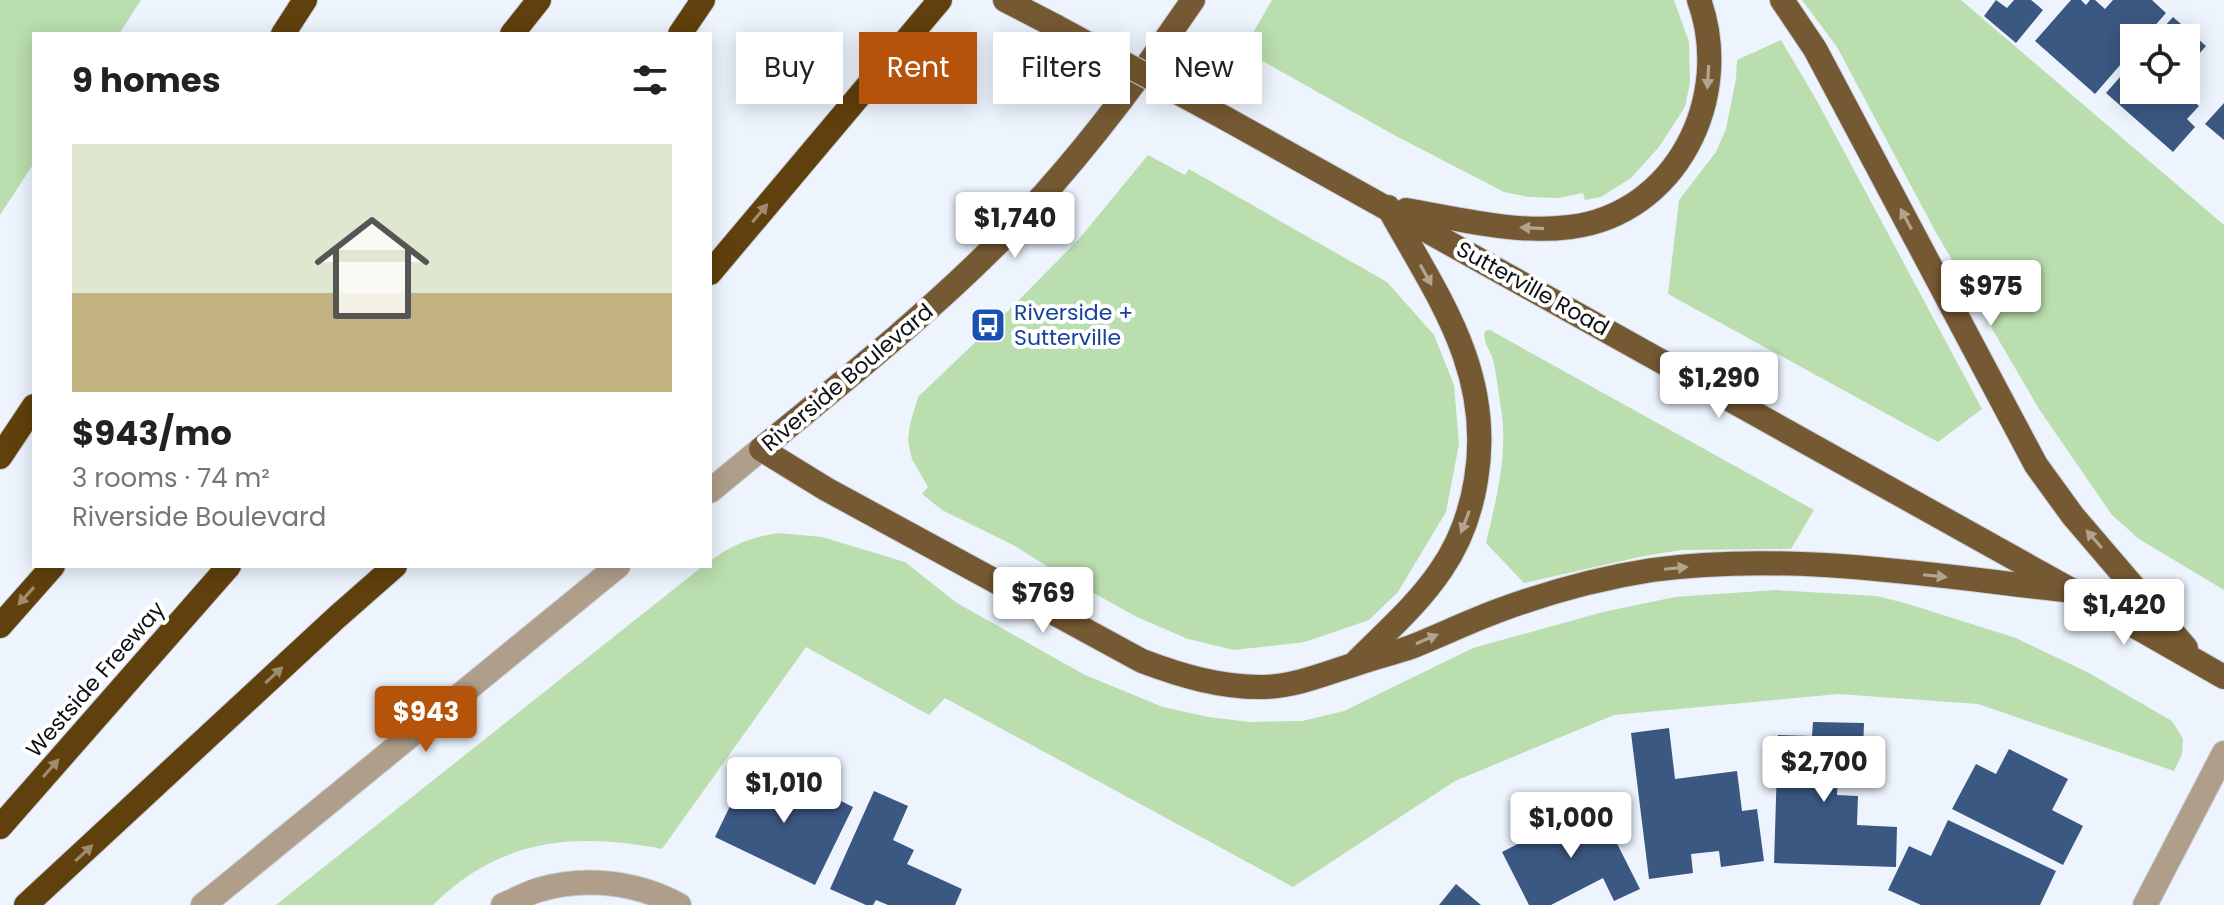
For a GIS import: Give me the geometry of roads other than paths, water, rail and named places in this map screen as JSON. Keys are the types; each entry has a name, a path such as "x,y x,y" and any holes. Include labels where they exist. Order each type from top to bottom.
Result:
{"highway":[{"path":"284,32 305,0"},
{"path":"514,32 539,0"},
{"path":"681,32 703,0"},
{"path":"712,271 940,0"},
{"path":"0,457 32,409"},
{"path":"0,626 51,568"},
{"name":"Westside Freeway","path":"0,827 227,568"},
{"path":"26,905 393,568"}],"main road":[{"name":"Sutterville Road","path":"1005,0 1388,207 2224,677"},
{"name":"Riverside Boulevard","path":"761,449 924,314 1005,236 1107,121 1193,0"},
{"path":"1388,207 1483,223 1567,228 1609,216 1649,194 1665,178 1692,139 1706,101 1709,57 1699,0"},
{"path":"1782,0 1815,49 2036,465 2073,516 2198,663"},
{"path":"1354,664 1408,611 1443,568 1467,518 1474,496 1479,457 1480,421 1472,374 1448,315 1388,207"},
{"path":"761,449 826,489 1101,640 1170,672 1215,684 1267,687 1309,678 1409,647 1502,609 1552,593 1615,576 1682,567 1746,563 1813,564 2073,591"}],"street":[{"name":"Riverside Boulevard","path":"712,489 761,449"},
{"path":"203,905 616,568"},
{"path":"2145,905 2224,753"},
{"path":"503,905 537,890 575,883 618,884 661,895 679,905"}],"place":[{"name":"Riverside + Sutterville","path":"988,325"}]}
